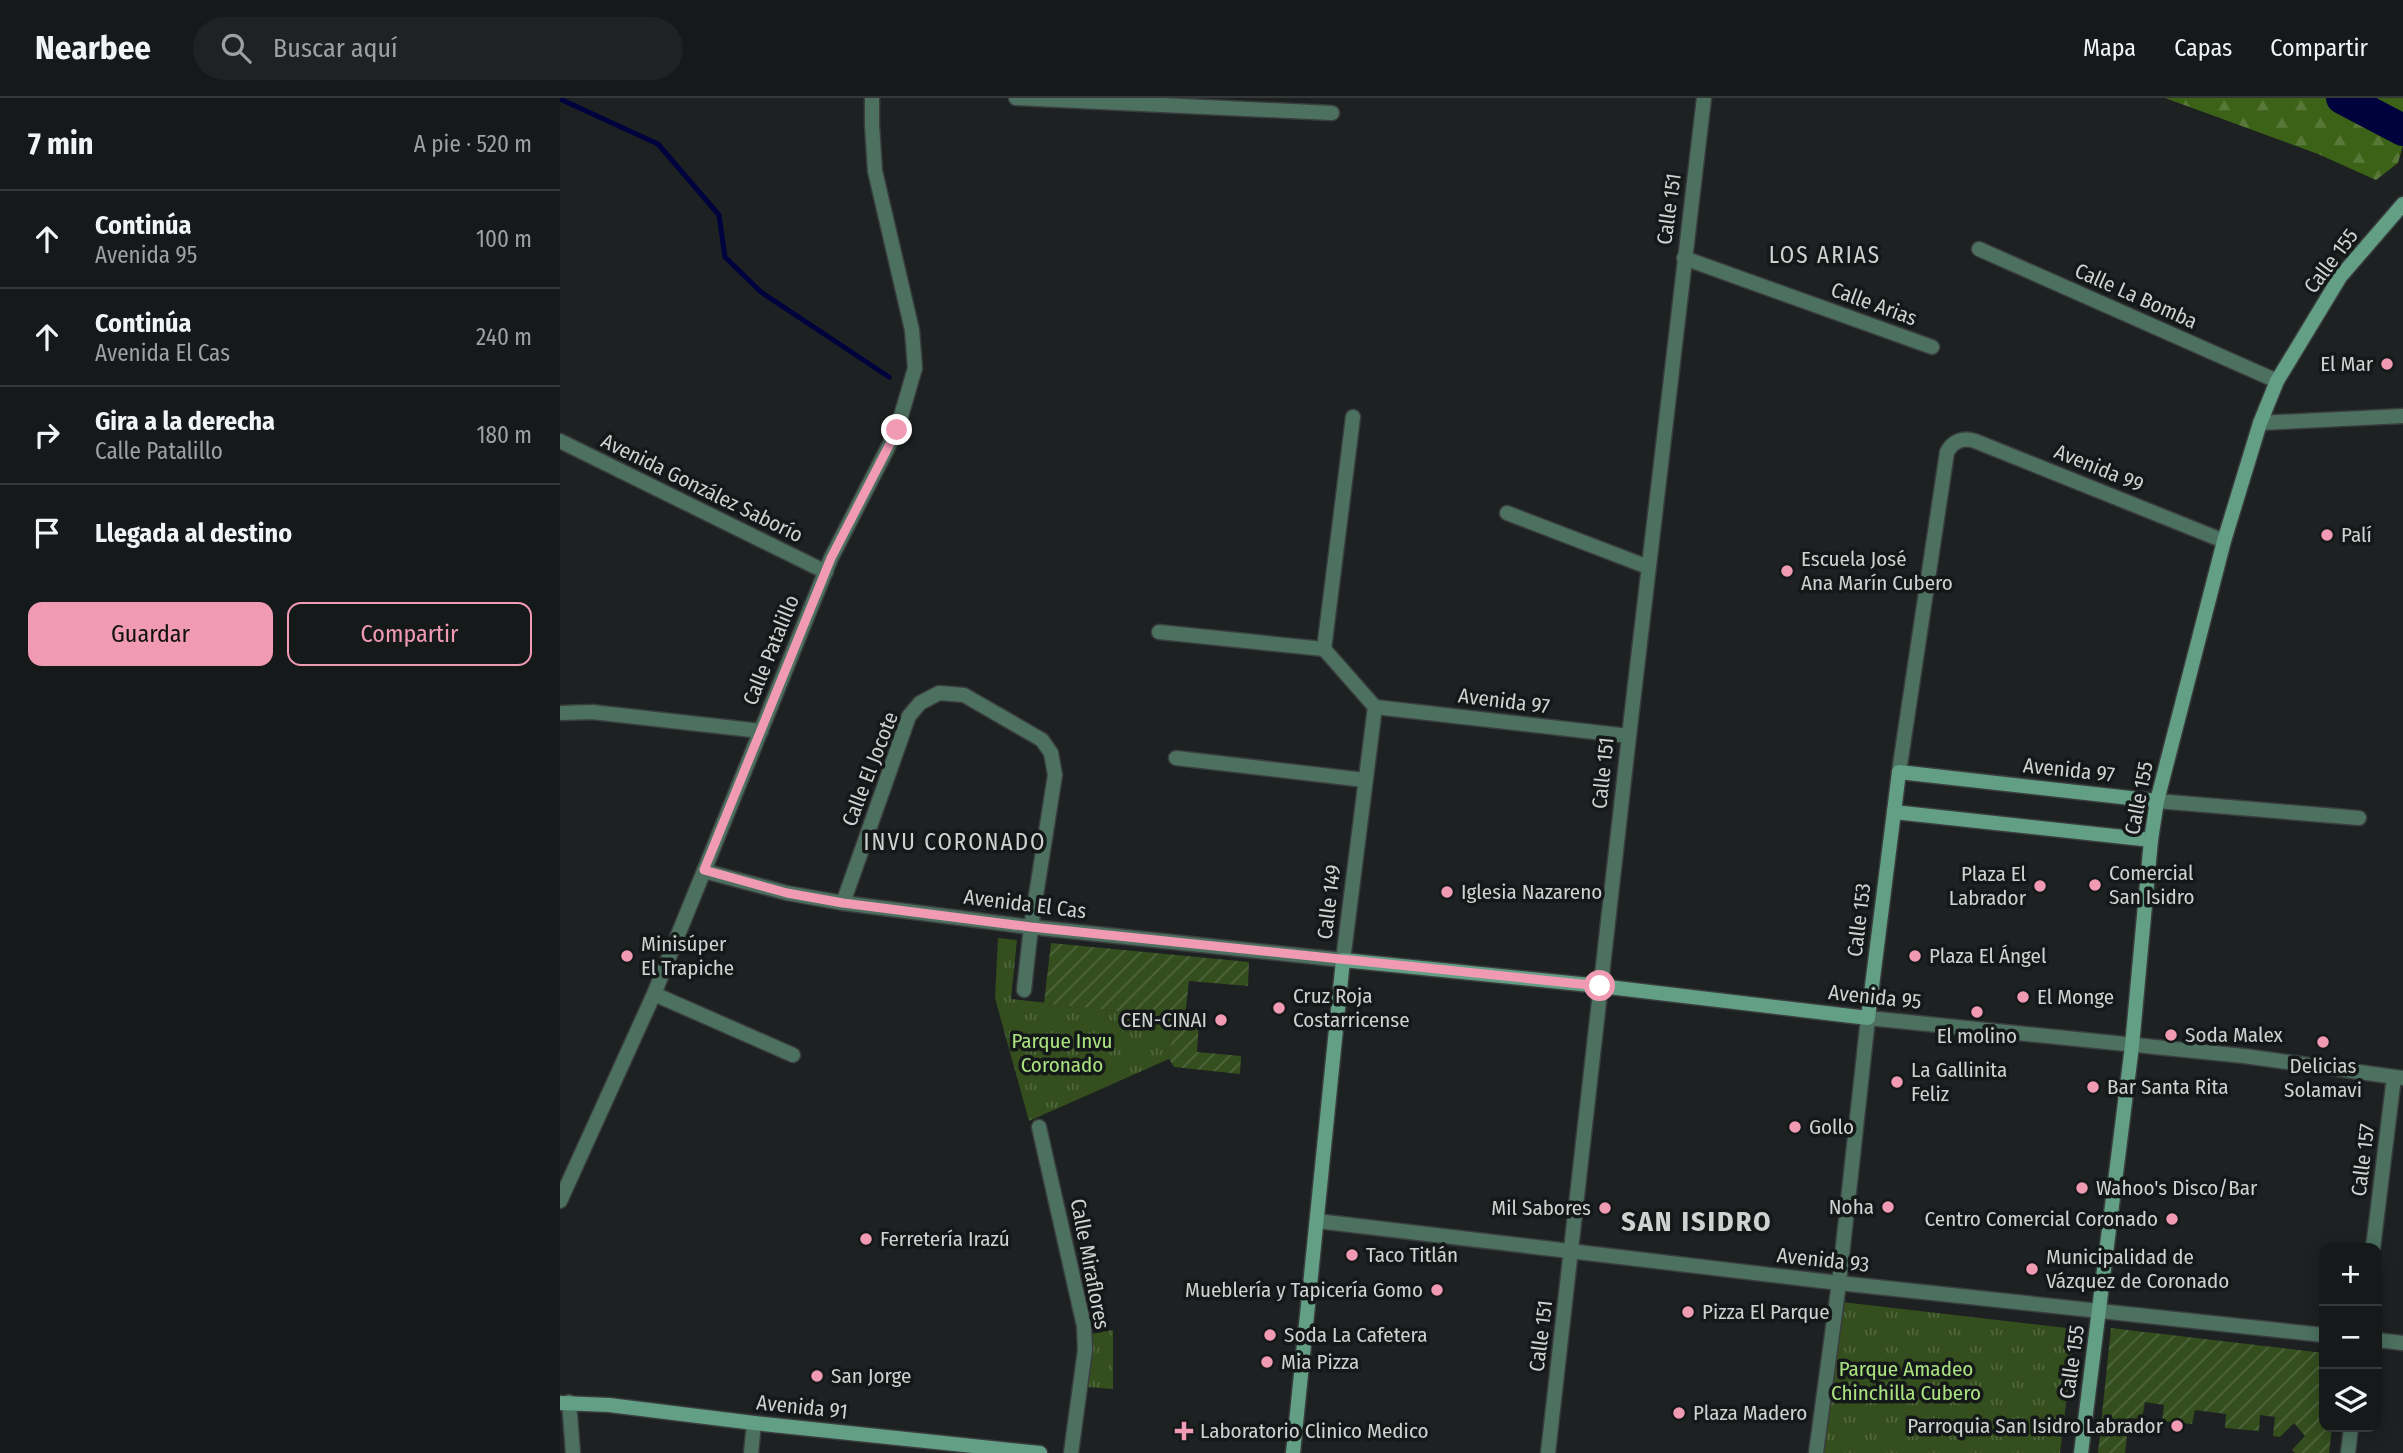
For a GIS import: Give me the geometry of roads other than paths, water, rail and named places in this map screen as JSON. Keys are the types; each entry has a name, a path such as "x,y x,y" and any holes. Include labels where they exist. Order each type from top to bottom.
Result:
{"main road":[{"name":"Calle 155","path":"2081,1453 2132,1046 2157,801 2224,541 2260,423 2277,381 2340,277 2403,204"},
{"name":"Avenida 97","path":"1899,772 2157,801"},
{"name":"Calle 153","path":"1868,1018 1899,772"},
{"path":"1894,812 2151,840"},
{"name":"Avenida 95","path":"1343,960 1600,986 1868,1018"},
{"name":"Calle 149","path":"1293,1453 1343,960"},
{"name":"Avenida 91","path":"565,1403 1040,1453"}],"street":[{"name":"Calle Patalillo","path":"560,1201 654,994 826,572 897,430 915,368 908,309 875,171 872,98"},
{"path":"1016,98 1332,113"},
{"name":"Calle 151","path":"1548,1453 1704,98"},
{"name":"Calle La Bomba","path":"1979,249 2277,381"},
{"name":"Calle Arias","path":"1684,258 1932,347"},
{"path":"2260,423 2403,416"},
{"path":"1324,649 1353,417"},
{"name":"Avenida González Saborío","path":"560,441 826,572"},
{"name":"Avenida 99","path":"1958,441 1975,441 2224,541"},
{"name":"Calle 153","path":"1899,772 1947,453 1958,441"},
{"path":"1507,513 1648,567"},
{"path":"1159,632 1324,649 1375,707"},
{"name":"Calle El Jocote","path":"843,903 909,716 920,704 939,693 964,695 1042,740 1051,753 1055,775 1024,990"},
{"name":"Avenida 97","path":"1375,707 1629,736"},
{"name":"Calle 149","path":"1343,960 1375,707"},
{"path":"560,713 592,712 761,731"},
{"path":"1176,758 1365,780"},
{"name":"Avenida 97","path":"2157,801 2359,818"},
{"name":"Avenida El Cas","path":"704,870 787,893 843,903 1031,927 1343,960"},
{"path":"654,994 793,1055"},
{"name":"Calle 153","path":"1816,1453 1839,1283 1868,1018"},
{"name":"Avenida 95","path":"1868,1018 2244,1056 2399,1077"},
{"name":"Calle 157","path":"2375,1243 2399,1077"},
{"name":"Calle Miraflores","path":"1039,1127 1084,1326 1085,1350 1071,1453"},
{"name":"Avenida 93","path":"1317,1221 1839,1283 2319,1334"},
{"path":"2382,1341 2403,1343"},
{"path":"565,1403 573,1453"},
{"path":"751,1453 754,1423"},
{"path":"2348,1453 2350,1432"}],"waterway":[{"path":"2342,98 2403,130"},
{"path":"560,99 658,144 719,215 725,257 761,292 889,377"}],"place":[{"name":"El Mar","path":"2387,364"},
{"name":"Palí","path":"2327,535"},
{"name":"Escuela José Ana Marín Cubero","path":"1787,571"},
{"name":"Comercial San Isidro","path":"2095,885"},
{"name":"Plaza El Labrador","path":"2040,886"},
{"name":"Iglesia Nazareno","path":"1447,892"},
{"name":"Minisúper El Trapiche","path":"627,956"},
{"name":"Plaza El Ángel","path":"1915,956"},
{"name":"El Monge","path":"2023,997"},
{"name":"Cruz Roja Costarricense","path":"1279,1008"},
{"name":"El molino","path":"1977,1012"},
{"name":"CEN-CINAI","path":"1221,1020"},
{"name":"Soda Malex","path":"2171,1035"},
{"name":"Delicias Solamavi","path":"2323,1042"},
{"name":"La Gallinita Feliz","path":"1897,1082"},
{"name":"Bar Santa Rita","path":"2093,1087"},
{"name":"Gollo","path":"1795,1127"},
{"name":"Wahoo's Disco/Bar","path":"2082,1188"},
{"name":"Noha","path":"1888,1207"},
{"name":"Mil Sabores","path":"1605,1208"},
{"name":"Centro Comercial Coronado","path":"2172,1219"},
{"name":"Ferretería Irazú","path":"866,1239"},
{"name":"Taco Titlán","path":"1352,1255"},
{"name":"Municipalidad de Vázquez de Coronado","path":"2032,1269"},
{"name":"Mueblería y Tapicería Gomo","path":"1437,1290"},
{"name":"Pizza El Parque","path":"1688,1312"},
{"name":"Soda La Cafetera","path":"1270,1335"},
{"name":"Mia Pizza","path":"1267,1362"},
{"name":"San Jorge","path":"817,1376"},
{"name":"Plaza Madero","path":"1679,1413"},
{"name":"Parroquia San Isidro Labrador","path":"2177,1426"},
{"name":"Laboratorio Clinico Medico","path":"1184,1431"}],"district":[{"name":"LOS ARIAS","path":"1825,255"},
{"name":"INVU CORONADO","path":"955,842"},
{"name":"SAN ISIDRO","path":"1697,1221"}],"park label":[{"name":"Parque Invu Coronado","path":"1062,1053"},
{"name":"Parque Amadeo Chinchilla Cubero","path":"1906,1381"}]}
